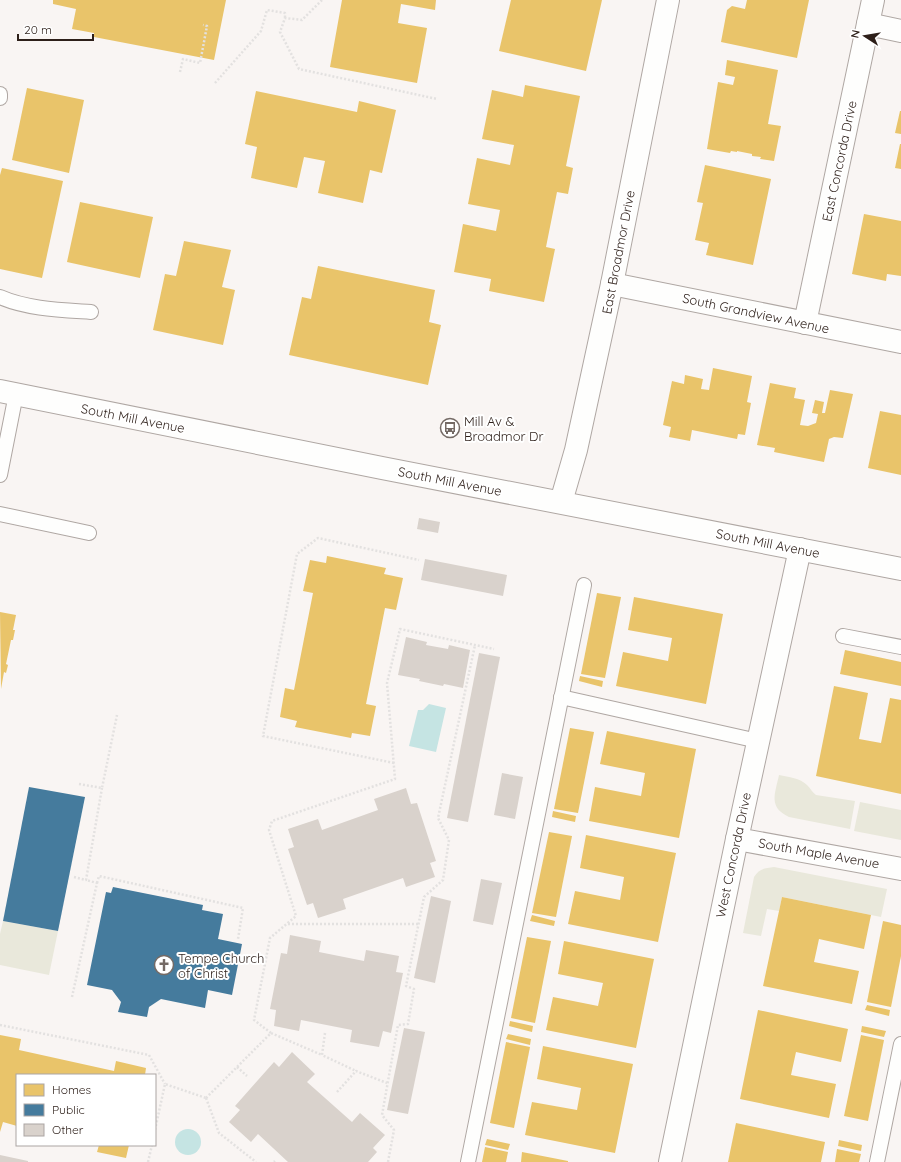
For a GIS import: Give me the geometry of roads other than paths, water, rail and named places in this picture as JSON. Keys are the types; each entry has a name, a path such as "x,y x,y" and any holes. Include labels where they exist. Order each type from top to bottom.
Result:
{"street":[{"name":"East Broadmor Drive","path":"561,502 576,450 612,284 668,0"},
{"name":"East Concorda Drive","path":"804,323 873,0"},
{"path":"868,24 901,31"},
{"name":"South Grandview Avenue","path":"612,284 901,342"},
{"name":"South Mill Avenue","path":"8,393 382,468 901,569"},
{"name":"West Concorda Drive","path":"670,1162 737,838 800,549"},
{"name":"South Maple Avenue","path":"737,838 901,869"}],"lane":[{"path":"0,296 9,301 52,310 91,312"},
{"path":"0,475 8,393"},
{"path":"0,514 89,533"},
{"path":"468,1162 584,585"},
{"path":"843,636 901,647"},
{"path":"561,697 758,741"},
{"path":"877,1162 901,1044"}],"water":[{"path":"429,704 446,708 436,752 409,746 418,710 423,710"},
{"path":"188,1129 197,1133 201,1142 197,1151 188,1155 179,1151 175,1142 179,1133"}],"place":[{"name":"Mill Av & Broadmor Dr","path":"450,428"},
{"name":"Tempe Church of Christ","path":"164,965"}]}
